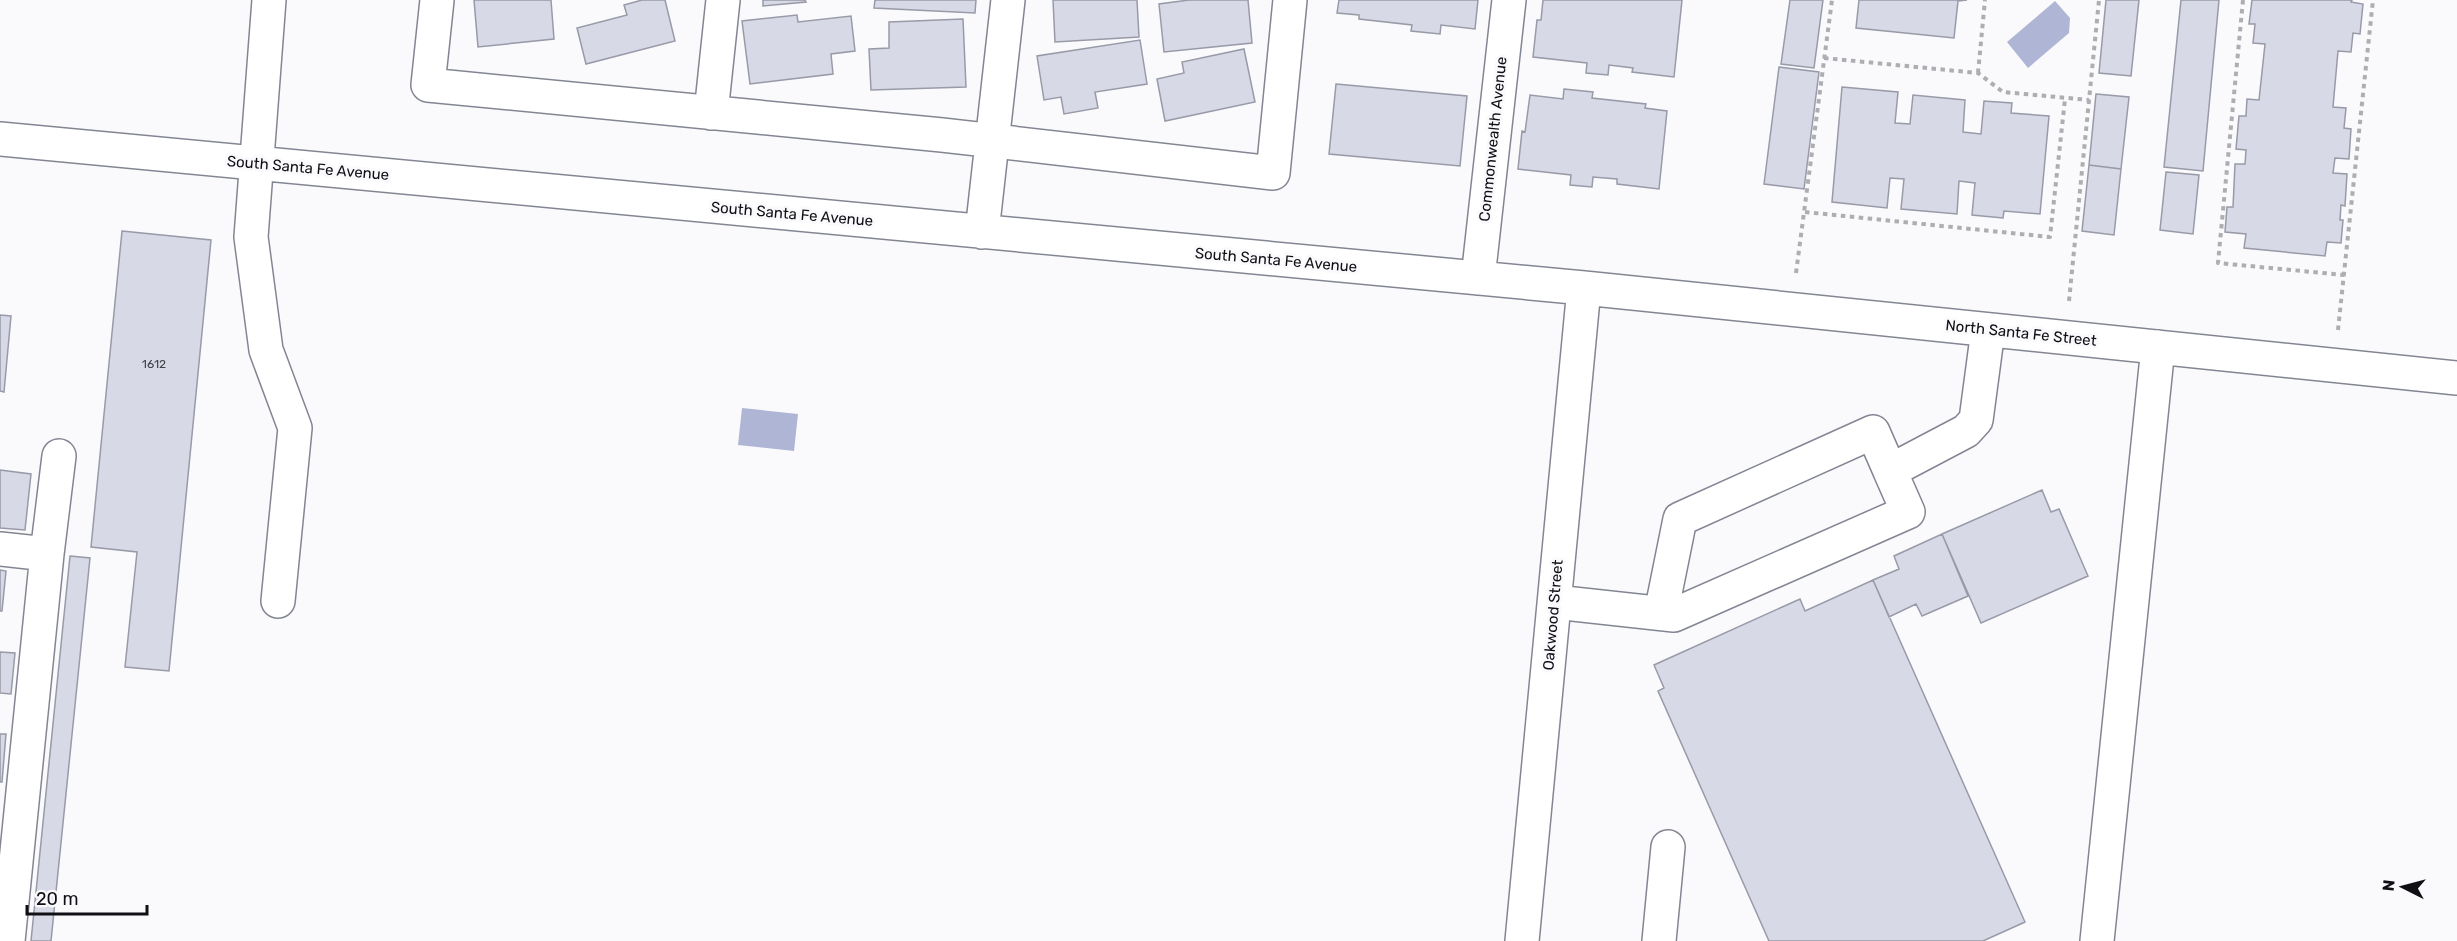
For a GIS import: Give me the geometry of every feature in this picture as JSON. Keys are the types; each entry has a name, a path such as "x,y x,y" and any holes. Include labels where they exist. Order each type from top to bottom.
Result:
{"street":[{"path":"269,0 251,237 266,351 295,428 278,601"},
{"path":"437,0 428,85 991,140 1273,173 1290,0"},
{"path":"711,113 723,0"},
{"path":"982,232 1008,0"},
{"name":"Commonwealth Avenue","path":"1478,278 1509,0"},
{"name":"South Santa Fe Avenue","path":"0,139 1584,288"},
{"name":"North Santa Fe Street","path":"1584,288 2457,378"},
{"name":"Oakwood Street","path":"1522,941 1584,288"},
{"path":"1890,471 1966,431 1976,420 1988,330"},
{"path":"2096,941 2158,347"},
{"path":"1555,602 1674,615 1908,513 1873,432 1680,519 1661,613"},
{"path":"8,941 59,456"},
{"path":"0,549 47,554"},
{"path":"1659,941 1668,847"}],"path":[{"path":"1792,310 1832,0"},
{"path":"1978,73 1985,0"},
{"path":"2065,338 2099,0"},
{"path":"2243,0 2218,263 2344,275"},
{"path":"2335,365 2373,0"},
{"path":"1824,58 1978,73 2003,93 2089,100"},
{"path":"1805,212 2050,237 2065,99"}],"water":[{"path":"2055,1 2070,18 2069,33 2028,68 2007,42"},
{"path":"742,408 798,414 794,451 738,445"}],"building":[{"path":"474,0 551,0 554,39 478,47"},
{"path":"642,0 665,0 675,41 586,64 577,28 627,15 624,5"},
{"path":"763,0 805,0 806,2 763,6"},
{"path":"875,0 976,0 975,13 874,8"},
{"path":"1053,0 1137,0 1139,37 1055,42"},
{"path":"1189,0 1248,0 1252,43 1164,52 1159,4"},
{"path":"1339,0 1478,0 1475,29 1441,25 1440,34 1411,31 1412,25 1359,19 1359,15 1337,13"},
{"path":"1543,0 1682,0 1674,77 1632,72 1633,68 1609,65 1608,75 1586,73 1587,63 1533,57 1537,20 1541,20"},
{"path":"1790,0 1823,0 1814,68 1781,64"},
{"path":"1859,0 1967,0 1958,1 1954,38 1856,28"},
{"path":"2106,0 2139,0 2131,76 2099,73"},
{"path":"2181,0 2219,0 2203,171 2164,167"},
{"path":"2252,0 2352,0 2351,2 2363,4 2360,34 2353,33 2351,52 2338,51 2333,107 2346,108 2344,128 2351,129 2349,159 2335,158 2333,173 2347,174 2345,206 2341,205 2340,220 2343,220 2341,243 2327,242 2325,256 2244,248 2246,234 2225,232 2227,207 2233,207 2235,164 2245,164 2246,150 2236,149 2239,116 2246,116 2247,99 2259,100 2265,44 2253,43 2255,24 2249,24"},
{"path":"797,15 798,22 851,16 855,51 831,54 833,74 750,84 742,21"},
{"path":"963,19 966,87 871,90 869,49 889,48 889,22"},
{"path":"1140,40 1147,84 1095,92 1098,108 1064,114 1061,97 1044,100 1037,56"},
{"path":"1244,49 1255,102 1165,121 1157,79 1184,73 1182,62"},
{"path":"1779,67 1819,72 1804,189 1764,184"},
{"path":"1336,84 1467,96 1460,166 1329,154"},
{"path":"1842,87 1898,92 1895,123 1910,124 1913,95 1965,100 1963,132 1981,134 1984,101 2012,103 2011,113 2049,116 2040,214 2004,211 2003,218 1972,215 1975,183 1959,181 1957,214 1901,209 1904,179 1890,178 1887,208 1832,202"},
{"path":"1564,89 1593,92 1592,98 1646,104 1645,108 1667,111 1659,189 1617,184 1617,179 1593,177 1592,187 1570,185 1571,175 1518,169 1522,131 1525,132 1530,95 1563,99"},
{"path":"2096,94 2129,97 2121,169 2089,165"},
{"path":"2089,165 2121,169 2114,235 2082,231"},
{"path":"2166,172 2199,175 2193,234 2160,230"},
{"path":"122,231 211,240 169,671 125,667 137,552 91,547"},
{"path":"0,315 11,316 4,392 0,391"},
{"path":"0,470 31,474 25,530 0,528"},
{"path":"2042,490 2051,512 2059,509 2088,576 1981,623 1942,534"},
{"path":"1942,534 1968,596 1922,616 1916,604 1889,617 1873,580 1899,569 1894,556"},
{"path":"70,556 90,558 51,941 31,941"},
{"path":"0,570 6,571 2,611 0,611"},
{"path":"1873,580 2025,922 1983,941 1769,941 1658,691 1664,688 1654,665 1800,599 1805,611"},
{"path":"0,652 15,653 11,694 0,693"},
{"path":"0,734 6,734 2,782 0,782"}]}
